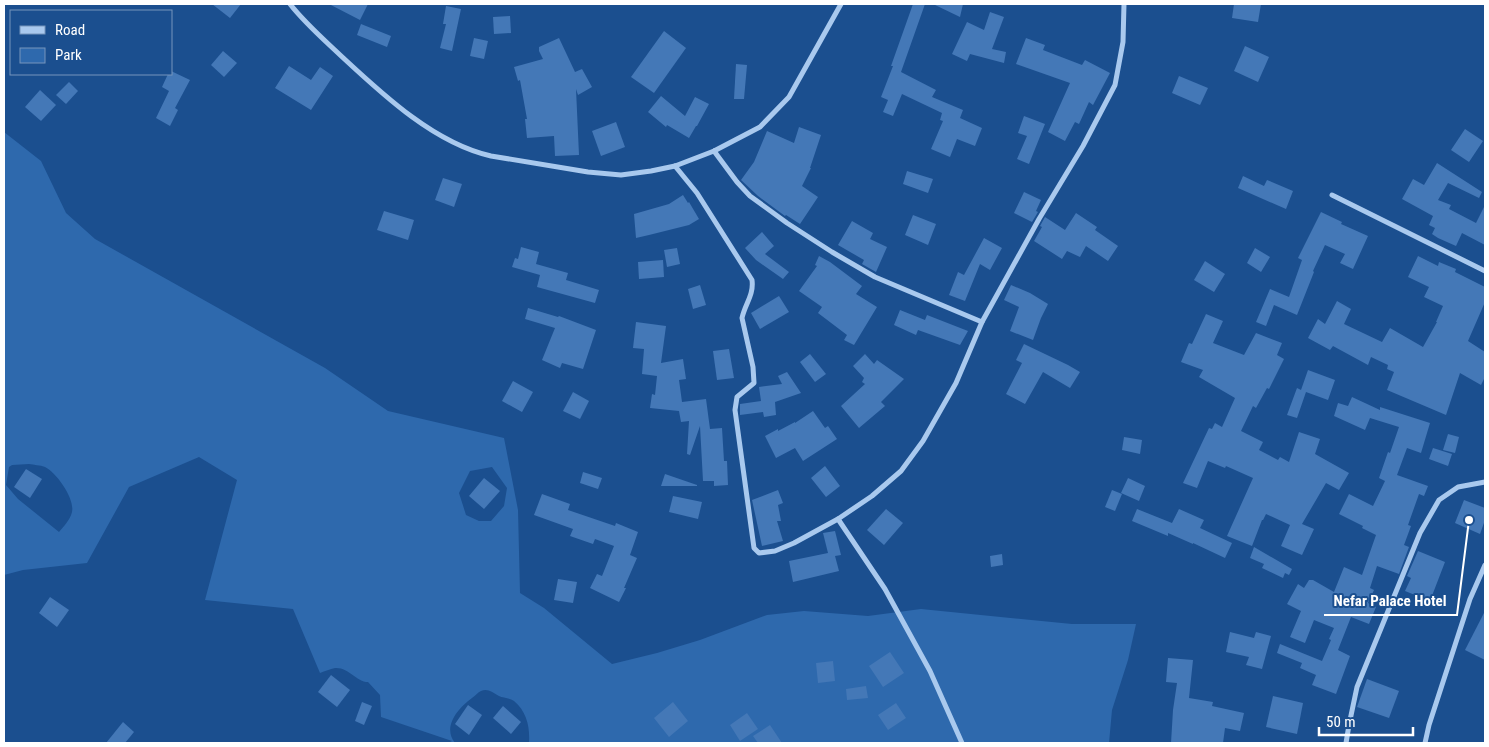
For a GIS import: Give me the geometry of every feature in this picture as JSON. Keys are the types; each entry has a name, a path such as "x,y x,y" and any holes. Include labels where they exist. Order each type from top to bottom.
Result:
{"street":[{"path":"290,4 352,66 423,126 457,145 476,153 552,167 621,175 675,166 714,151 760,127 789,97 841,4"},
{"path":"675,166 696,193 752,280 752,292 742,318 753,367 754,383 737,397 735,410 754,548 760,553 775,551 838,519 872,496 901,471 923,441 956,384 982,322 1116,86 1123,42 1124,4"},
{"path":"714,151 750,196 832,252 875,277 982,322"},
{"path":"1332,195 1485,271"},
{"path":"1346,743 1357,687 1420,533 1439,500 1458,487 1485,482"},
{"path":"838,519 885,589 930,671 962,743"},
{"path":"1425,743 1429,725 1470,599 1485,565"}],"green space":[{"path":"4,132 41,161 66,213 95,239 325,368 388,411 504,438 518,510 520,593 544,608 612,664 700,640 767,615 804,611 868,616 921,609 1072,624 1136,624 1128,660 1112,710 1109,743 529,743 527,720 518,705 512,700 484,690 479,692 457,712 453,718 450,731 455,743 448,743 452,741 381,717 380,695 368,682 360,680 340,668 333,668 320,673 293,609 205,600 237,480 199,457 129,487 87,563 23,570 4,575","holes":["29,464 43,466 50,470 60,480 71,500 72,512 59,532 18,499 6,485 9,467 12,465","492,467 507,488 504,506 491,521 479,521 466,515 459,493 470,471"]}],"building":[{"path":"212,4 241,4 230,18"},
{"path":"329,4 368,4 360,20"},
{"path":"913,4 925,4 901,72 936,90 932,97 963,110 960,118 982,128 975,146 957,139 950,157 931,149 943,121 940,120 942,113 902,94 893,116 883,112 888,100 881,97"},
{"path":"933,4 963,4 960,17"},
{"path":"1234,4 1261,4 1258,22 1232,18"},
{"path":"446,6 461,9 452,51 440,48 446,24 443,24"},
{"path":"990,12 1004,17 992,49 1006,52 1004,63 970,54 967,61 952,54 967,22 984,30"},
{"path":"510,16 511,33 494,34 493,17"},
{"path":"361,24 391,36 387,47 357,35"},
{"path":"664,31 686,48 654,93 631,77"},
{"path":"474,38 488,41 484,59 470,56"},
{"path":"559,38 575,72 582,69 592,87 578,95 576,89 579,155 555,156 554,136 527,138 525,119 527,119 520,80 518,81 514,67 543,59 539,47"},
{"path":"1026,38 1045,45 1043,50 1082,65 1085,60 1110,73 1093,105 1089,102 1079,124 1075,122 1065,141 1048,132 1070,83 1016,64"},
{"path":"1245,46 1269,57 1258,82 1234,71"},
{"path":"223,51 237,63 224,77 211,65"},
{"path":"736,64 747,65 744,99 734,99"},
{"path":"289,66 311,80 320,67 333,76 311,110 275,88"},
{"path":"172,71 190,80 175,108 178,110 170,126 156,118 169,91 162,87 168,75 172,75"},
{"path":"1179,76 1208,88 1200,105 1172,93"},
{"path":"69,82 78,91 66,104 56,95"},
{"path":"40,90 56,105 41,121 25,107"},
{"path":"661,96 685,116 695,97 709,104 689,138 667,125 666,127 648,112"},
{"path":"1024,116 1045,124 1029,164 1017,159 1027,136 1018,133"},
{"path":"616,122 625,147 601,156 592,131"},
{"path":"799,127 821,135 811,168 802,186 818,197 800,224 785,216 758,196 741,180 754,162 767,131 794,143"},
{"path":"1465,129 1483,141 1469,162 1451,150"},
{"path":"1437,163 1482,192 1479,198 1448,183 1438,200 1451,205 1449,209 1476,223 1485,205 1485,245 1462,233 1456,246 1438,238 1432,234 1435,228 1429,225 1433,216 1402,199 1413,179 1424,185"},
{"path":"907,171 933,179 928,193 903,184"},
{"path":"1243,176 1264,186 1267,180 1293,191 1286,209 1238,188"},
{"path":"443,178 462,184 454,207 435,200"},
{"path":"1024,192 1041,200 1036,211 1038,212 1032,222 1014,213"},
{"path":"683,195 699,219 689,225 636,238 634,214 669,204"},
{"path":"384,211 414,220 408,240 377,230"},
{"path":"1321,212 1342,222 1341,224 1368,236 1353,269 1340,263 1345,254 1325,245 1297,315 1274,305 1266,326 1256,322 1270,289 1289,297 1302,260 1298,258"},
{"path":"1076,213 1097,227 1095,230 1118,246 1108,261 1086,246 1080,257 1067,251 1062,259 1034,241 1045,217 1065,230"},
{"path":"913,215 936,224 928,245 905,235"},
{"path":"852,221 873,233 870,239 887,247 876,272 862,264 864,260 838,245"},
{"path":"762,232 774,246 765,254 789,272 783,279 756,260 745,248"},
{"path":"984,238 1002,248 990,270 980,264 965,301 949,295 958,272 964,275"},
{"path":"521,247 539,252 536,264 568,273 566,280 599,290 595,303 537,287 540,275 512,267 515,258 518,259"},
{"path":"677,248 680,264 667,267 664,250"},
{"path":"1255,248 1270,257 1261,272 1247,263"},
{"path":"819,256 862,286 856,294 877,307 854,345 844,340 847,335 818,313 822,307 799,291 817,266 815,265"},
{"path":"1418,256 1438,266 1439,262 1456,269 1455,272 1485,287 1485,302 1468,341 1485,352 1485,377 1481,385 1460,373 1446,415 1387,390 1394,372 1387,369 1388,365 1371,357 1368,365 1333,346 1330,350 1308,338 1318,319 1325,324 1337,301 1351,309 1344,324 1382,342 1390,328 1423,347 1437,322 1443,306 1424,297 1429,287 1408,277"},
{"path":"663,260 664,277 639,279 638,262"},
{"path":"1205,261 1225,274 1214,292 1194,280"},
{"path":"700,285 706,305 693,309 688,289"},
{"path":"1011,285 1030,293 1048,304 1033,340 1010,331 1019,307 1004,300"},
{"path":"779,296 789,312 760,329 751,313"},
{"path":"528,308 559,316 596,330 583,369 562,363 560,368 542,360 555,328 525,319"},
{"path":"900,310 925,320 927,315 968,331 960,345 918,330 916,335 894,325"},
{"path":"1206,314 1223,321 1213,343 1244,355 1256,333 1282,343 1277,355 1284,359 1269,389 1267,388 1256,408 1253,406 1241,431 1263,442 1259,450 1278,460 1280,457 1289,462 1299,432 1320,439 1315,454 1349,473 1339,490 1326,483 1302,524 1314,529 1302,555 1281,546 1290,525 1266,514 1252,546 1227,536 1253,478 1226,466 1225,468 1208,461 1197,488 1183,483 1209,428 1212,429 1215,423 1222,427 1235,398 1199,377 1203,370 1181,362 1189,343 1192,344"},
{"path":"636,322 666,326 661,363 683,359 686,379 679,380 682,402 706,399 710,429 722,428 724,461 727,461 728,485 714,486 714,481 703,481 700,426 690,455 687,454 689,421 681,422 679,411 650,408 652,394 655,395 657,376 642,374 644,349 633,348"},
{"path":"1024,344 1080,372 1070,388 1043,372 1025,404 1006,394 1022,363 1016,360"},
{"path":"729,349 734,378 717,380 713,351"},
{"path":"810,354 826,374 815,382 800,362"},
{"path":"865,354 874,364 877,360 904,379 881,402 885,406 859,428 841,406 865,384 862,382 864,378 853,366"},
{"path":"1308,370 1335,380 1328,400 1306,392 1297,418 1287,415 1297,388 1301,390"},
{"path":"787,372 801,393 775,402 776,415 764,417 763,412 740,415 740,404 761,401 759,387 782,384 778,376"},
{"path":"513,381 533,392 522,412 502,401"},
{"path":"573,392 589,401 580,419 563,411"},
{"path":"1352,397 1380,410 1380,407 1430,423 1421,453 1407,448 1397,475 1428,486 1424,496 1419,494 1408,525 1411,526 1404,545 1409,547 1399,574 1377,566 1370,588 1374,590 1368,603 1376,607 1369,624 1351,617 1338,650 1350,656 1336,694 1312,685 1316,675 1300,668 1302,663 1277,653 1280,644 1322,661 1334,628 1314,620 1305,643 1290,637 1301,611 1287,604 1298,584 1304,588 1309,580 1313,580 1334,592 1344,567 1362,575 1376,535 1339,514 1349,494 1373,506 1385,481 1379,478 1399,427 1370,418 1365,430 1334,416 1338,403 1348,406"},
{"path":"813,411 825,428 828,426 837,439 803,461 795,448 776,458 765,436 795,423"},
{"path":"1448,434 1459,437 1455,453 1443,450"},
{"path":"1124,437 1142,440 1140,454 1122,450"},
{"path":"1433,448 1452,454 1448,466 1429,459"},
{"path":"825,466 840,486 826,497 811,478"},
{"path":"26,469 42,479 30,498 14,487"},
{"path":"583,472 602,478 598,489 580,483"},
{"path":"665,474 697,485 697,486 661,486"},
{"path":"484,478 500,491 484,509 469,496"},
{"path":"1128,478 1145,486 1139,501 1121,493"},
{"path":"778,490 783,503 778,505 781,521 777,521 783,541 762,546 752,500"},
{"path":"1112,490 1122,494 1115,511 1105,507"},
{"path":"542,494 570,504 568,510 615,526 616,523 638,532 630,555 637,558 619,602 590,588 597,574 602,576 614,546 595,539 593,544 570,536 573,529 534,515"},
{"path":"673,496 702,502 698,519 669,512"},
{"path":"1464,500 1485,508 1485,520 1480,534 1455,523"},
{"path":"886,509 903,523 884,545 867,530"},
{"path":"1137,509 1172,523 1179,509 1204,520 1200,528 1232,543 1225,558 1168,533 1168,536 1132,521"},
{"path":"835,531 841,555 835,556 839,571 793,582 789,561 828,553 823,533"},
{"path":"1254,547 1292,569 1289,575 1285,573 1283,578 1262,568 1264,564 1250,558"},
{"path":"1418,551 1445,562 1430,601 1405,591 1411,578 1407,576"},
{"path":"1002,554 1003,565 991,567 990,556"},
{"path":"558,579 577,582 573,603 554,600"},
{"path":"50,597 69,610 57,627 39,613"},
{"path":"1485,611 1485,660 1465,650"},
{"path":"1230,632 1254,638 1256,632 1271,636 1262,669 1246,665 1249,657 1226,652"},
{"path":"890,652 904,673 883,687 869,666"},
{"path":"1168,658 1193,660 1189,698 1213,702 1212,706 1244,713 1240,731 1225,728 1223,743 1171,743 1177,683 1166,682"},
{"path":"833,661 835,681 818,683 816,663"},
{"path":"331,675 350,690 337,707 318,692"},
{"path":"1367,679 1399,691 1389,718 1357,707"},
{"path":"866,686 868,698 847,700 846,689"},
{"path":"1273,696 1303,703 1297,734 1266,727"},
{"path":"362,702 372,706 364,725 355,721"},
{"path":"673,702 688,721 669,737 654,718"},
{"path":"896,703 906,718 888,730 878,715"},
{"path":"468,705 482,715 469,735 455,724"},
{"path":"503,706 521,722 511,734 493,718"},
{"path":"747,713 758,729 740,741 730,725"},
{"path":"123,722 134,732 125,743 106,743"},
{"path":"770,725 782,743 758,743 753,736"}],"place":[{"name":"Nefar Palace Hotel","path":"1469,520"}]}
